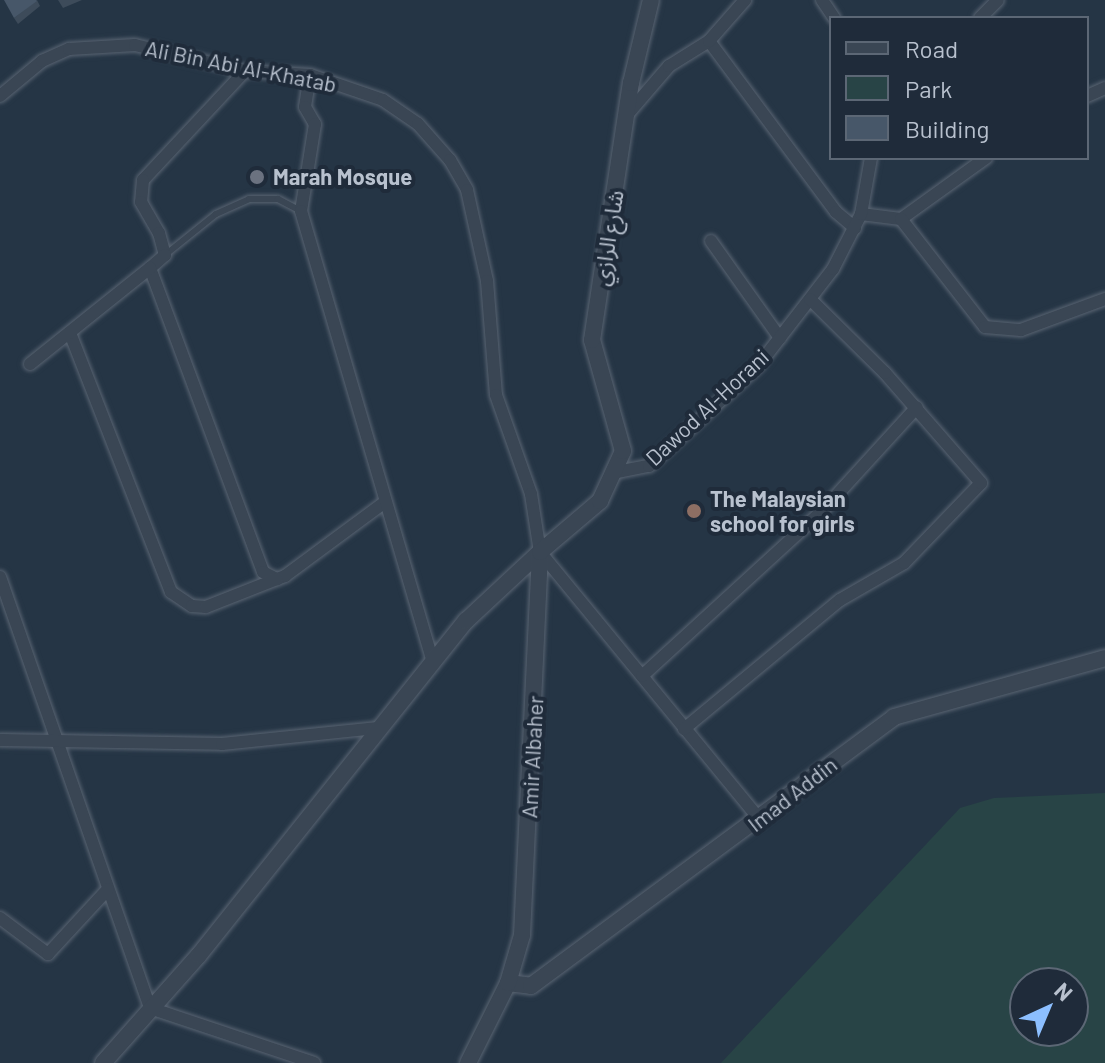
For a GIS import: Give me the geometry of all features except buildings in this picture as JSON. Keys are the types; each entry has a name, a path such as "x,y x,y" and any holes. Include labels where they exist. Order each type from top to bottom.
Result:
{"street":[{"name":"شارع الرازي","path":"617,472 623,443 600,381 592,340 626,116 651,0"},
{"path":"626,116 669,66 709,41 745,0"},
{"path":"982,16 998,0"},
{"path":"709,41 836,212 855,228"},
{"name":"Ali Bin Abi Al-Khatab","path":"0,96 42,61 91,45 135,45 245,71 310,75 383,100 418,124 450,160 467,190 487,281 496,395 531,494 540,552"},
{"path":"30,364 165,255 159,233 141,202 143,180 245,71"},
{"path":"310,75 305,107 315,124 301,211 343,342 385,502 433,661"},
{"name":"Dawod Al-Horani","path":"617,472 649,466 758,366 810,299 855,228 861,214 871,160"},
{"path":"861,214 901,219 983,160"},
{"path":"901,219 985,327 1021,330 1105,299"},
{"path":"711,241 780,338"},
{"path":"150,268 261,568 277,579"},
{"path":"684,729 840,600 904,563 981,483 917,407 810,299"},
{"path":"70,333 171,592 192,606 206,607 277,579 385,502"},
{"path":"642,676 823,510 917,407"},
{"path":"103,1063 199,955 466,621 594,507 617,472"},
{"path":"540,552 760,820"},
{"name":"Amir Albaher","path":"468,1063 508,983 522,935 540,552"},
{"path":"0,577 150,1008"},
{"name":"Imad Addin","path":"508,983 531,986 760,820 894,717 1105,658"},
{"path":"0,740 222,744 378,728"},
{"path":"0,918 48,954 108,889"},
{"path":"150,1008 314,1063"}],"lane":[{"path":"165,255 216,214 249,199 278,199 301,211"}],"green space":[{"path":"1105,793 1105,1063 721,1063 960,808 994,798"}],"place":[{"name":"Marah Mosque","path":"257,177"},
{"name":"The Malaysian school for girls","path":"694,511"}]}
